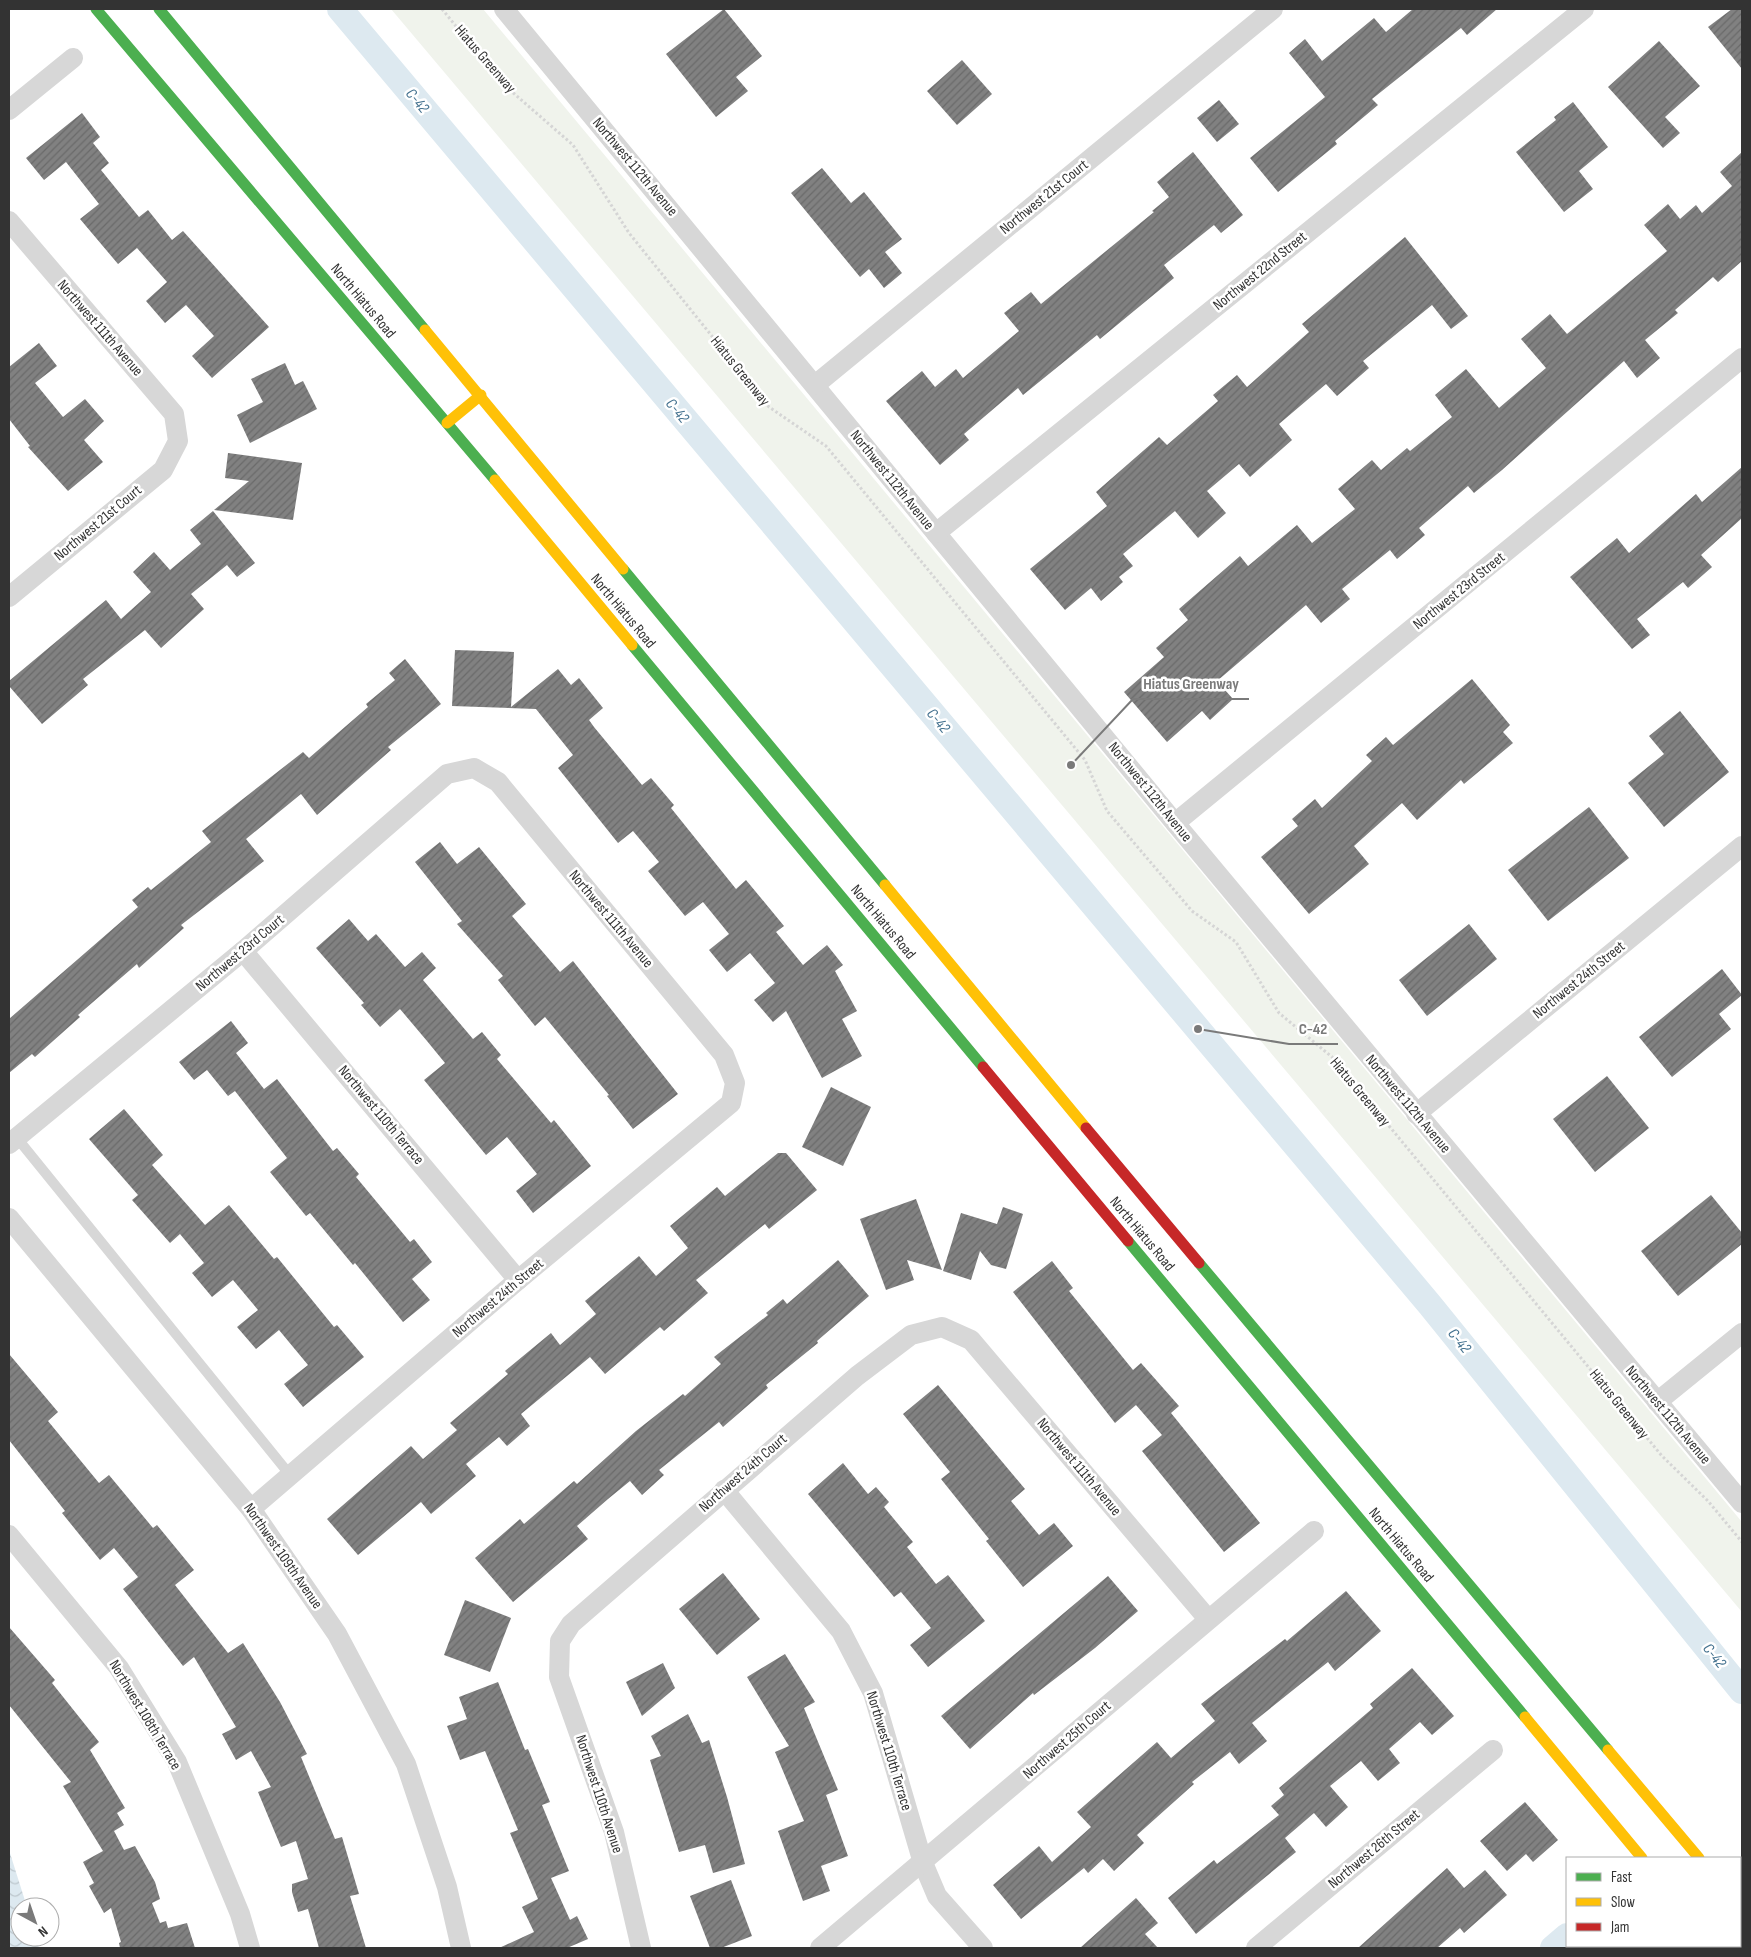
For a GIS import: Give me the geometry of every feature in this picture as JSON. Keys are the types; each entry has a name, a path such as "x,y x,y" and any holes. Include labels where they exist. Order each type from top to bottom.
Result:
{"main road":[{"name":"North Hiatus Road","path":"96,9 447,423 1641,1857"},
{"name":"North Hiatus Road","path":"159,9 481,395 1153,1208 1697,1857"},
{"path":"447,423 481,395"}],"street":[{"name":"Northwest 112th Avenue","path":"504,9 1416,1114 1742,1503"},
{"name":"Northwest 21st Court","path":"815,385 1273,9"},
{"name":"Northwest 22nd Street","path":"936,533 1584,9"},
{"path":"9,110 73,58"},
{"name":"Northwest 111th Avenue","path":"9,221 174,414 178,441"},
{"name":"Northwest 23rd Street","path":"1175,823 1742,358"},
{"name":"Northwest 21st Court","path":"9,598 163,470 178,441"},
{"name":"Northwest 111th Avenue","path":"474,768 498,782 724,1056 735,1083"},
{"name":"Northwest 23rd Court","path":"13,1141 243,951 447,774 474,768"},
{"name":"Northwest 24th Street","path":"1416,1114 1742,846"},
{"name":"Northwest 110th Terrace","path":"243,951 518,1280"},
{"name":"Northwest 24th Street","path":"251,1509 518,1280 731,1102 735,1083"},
{"name":"Northwest 109th Avenue","path":"9,1218 251,1509 337,1634 406,1764 447,1887 461,1948"},
{"name":"Northwest 111th Avenue","path":"942,1327 971,1340 1208,1619"},
{"name":"Northwest 24th Court","path":"560,1641 570,1624 857,1376 910,1335 942,1327"},
{"path":"1657,1402 1742,1333"},
{"name":"Northwest 110th Terrace","path":"724,1490 842,1631 873,1693 923,1863 937,1896 984,1948"},
{"name":"Northwest 25th Court","path":"820,1948 1314,1531"},
{"name":"Northwest 108th Terrace","path":"9,1535 120,1668 177,1762 240,1914 250,1948"},
{"name":"Northwest 110th Avenue","path":"560,1641 559,1677 614,1832 641,1948"},
{"name":"Northwest 26th Street","path":"1256,1948 1492,1750"}],"lane":[{"path":"13,1141 290,1475"}],"path":[{"name":"Hiatus Greenway","path":"442,9 503,84 573,145 629,233 768,407 826,446 1085,760 1107,811 1192,911 1236,942 1280,1013 1332,1058 1662,1456 1708,1501 1742,1542"}],"shaded area":[{"path":"391,9 483,9 1742,1522 1742,1612"}],"water":[{"path":"9,1850 24,1897 10,1897 10,1947 39,1948 9,1948"}],"building":[{"path":"724,9 762,56 736,77 748,91 716,117 666,54"},
{"path":"1413,9 1497,9 1467,35 1461,28 1372,99 1378,105 1335,141 1337,144 1278,192 1250,158 1325,97 1289,53 1305,39 1322,61 1374,18 1386,32"},
{"path":"1732,9 1742,9 1742,69 1708,27"},
{"path":"1659,41 1700,86 1665,117 1680,133 1663,148 1608,87"},
{"path":"962,60 992,94 957,125 927,91"},
{"path":"1219,100 1239,124 1217,142 1197,118"},
{"path":"1573,102 1608,147 1579,171 1593,189 1564,212 1516,152 1556,120 1554,117"},
{"path":"82,113 100,137 93,143 109,163 101,170 139,217 148,210 172,240 183,231 269,327 212,378 192,356 214,336 186,305 165,323 146,301 167,282 137,248 118,264 80,219 99,204 66,162 44,180 26,158"},
{"path":"1193,152 1243,215 1221,233 1214,225 1164,265 1174,278 1100,339 1097,335 1023,395 1018,388 964,434 969,440 940,465 886,401 922,371 935,387 956,369 963,378 1019,331 1004,313 1031,292 1041,304 1154,212 1152,211 1169,197 1157,182"},
{"path":"1742,152 1742,261 1718,282 1713,277 1675,310 1678,313 1645,340 1660,358 1637,378 1624,361 1474,493 1468,486 1419,528 1425,535 1397,559 1390,550 1342,589 1350,599 1321,623 1306,605 1217,681 1233,699 1210,720 1202,711 1167,742 1124,692 1164,657 1156,648 1188,620 1179,609 1240,556 1248,566 1297,525 1312,543 1355,509 1338,489 1372,460 1381,470 1407,448 1410,451 1452,417 1435,395 1466,369 1499,408 1546,368 1521,339 1550,314 1567,334 1667,251 1644,225 1668,204 1680,219 1696,205 1702,213 1732,186 1720,172"},
{"path":"822,168 851,203 864,192 902,239 885,252 902,273 884,288 869,269 860,277 791,193"},
{"path":"1405,237 1468,316 1451,329 1432,305 1363,361 1369,368 1337,396 1326,384 1279,424 1292,440 1250,477 1239,464 1207,491 1226,513 1198,538 1175,511 1123,554 1133,566 1119,577 1123,582 1101,601 1091,588 1065,610 1030,569 1107,506 1096,492 1159,437 1167,445 1218,401 1213,395 1237,375 1247,387 1309,332 1302,324"},
{"path":"39,343 57,366 35,383 63,417 85,399 104,421 84,440 103,462 68,491 28,447 30,446 9,419 9,367"},
{"path":"285,363 295,385 303,381 317,409 250,443 237,415 263,402 251,379"},
{"path":"228,453 302,463 293,520 214,510 249,481 225,478"},
{"path":"1742,467 1742,518 1701,555 1712,567 1688,588 1683,582 1637,619 1650,635 1632,649 1570,577 1617,538 1629,553 1696,494 1702,502"},
{"path":"213,511 255,563 237,577 227,565 191,594 204,609 161,648 145,630 83,679 88,685 42,724 9,686 9,681 106,600 121,619 151,592 133,572 154,552 170,570 201,544 190,530"},
{"path":"455,650 514,652 511,707 558,669 571,685 579,678 603,708 589,720 594,727 642,785 651,778 674,805 671,808 736,889 746,880 784,926 776,932 803,965 827,945 843,965 835,971 857,1011 842,1019 862,1056 822,1078 786,1011 773,1022 754,1000 775,983 750,953 727,972 709,950 729,934 703,902 685,916 648,871 659,862 633,831 618,843 558,768 573,755 536,709 452,706"},
{"path":"405,659 441,704 388,747 391,750 317,815 301,794 246,839 264,861 181,925 184,928 139,968 137,964 78,1015 80,1017 35,1057 32,1054 9,1073 9,1019 138,907 132,900 148,887 151,890 211,842 202,831 303,752 309,758 368,707 366,704 395,680 389,673"},
{"path":"1472,679 1510,725 1503,732 1513,743 1464,784 1461,780 1417,820 1402,803 1354,846 1369,864 1309,914 1261,857 1298,826 1292,819 1315,799 1322,808 1372,761 1366,755 1386,737 1393,745"},
{"path":"1680,711 1729,772 1664,827 1628,783 1664,754 1649,736"},
{"path":"1589,807 1629,858 1548,921 1508,870"},
{"path":"440,842 457,864 479,847 526,904 512,916 560,972 573,961 678,1094 633,1129 607,1096 609,1095 545,1017 535,1026 498,980 503,976 457,924 462,921 415,862"},
{"path":"349,919 368,941 376,934 405,967 422,952 436,968 423,980 473,1039 482,1032 501,1055 497,1059 551,1123 554,1120 591,1166 533,1213 516,1191 537,1174 507,1137 486,1155 424,1080 445,1063 427,1041 400,1009 380,1027 361,1005 364,1003 316,948"},
{"path":"1469,924 1497,959 1427,1016 1399,980"},
{"path":"1722,969 1742,995 1719,1014 1731,1029 1672,1077 1639,1037"},
{"path":"231,1021 248,1043 236,1053 264,1089 277,1079 333,1151 337,1148 359,1174 356,1177 410,1242 414,1239 432,1262 412,1279 430,1300 403,1322 355,1263 353,1265 310,1213 306,1216 270,1172 287,1158 235,1091 228,1096 207,1070 194,1080 179,1062"},
{"path":"1607,1076 1649,1128 1595,1172 1553,1119"},
{"path":"831,1087 871,1107 843,1166 802,1147"},
{"path":"124,1109 163,1155 152,1165 205,1225 229,1205 274,1259 277,1257 334,1327 337,1325 364,1357 303,1407 284,1384 308,1365 279,1330 256,1349 237,1327 258,1310 233,1280 212,1297 192,1273 204,1263 180,1234 170,1243 132,1200 138,1195 89,1139"},
{"path":"778,1153 786,1153 817,1190 769,1229 765,1224 696,1280 708,1293 664,1331 660,1327 605,1374 590,1357 521,1414 530,1426 507,1446 499,1437 466,1464 476,1476 431,1514 421,1502 358,1555 327,1519 411,1446 423,1459 457,1430 450,1423 508,1374 505,1371 551,1333 560,1345 596,1314 585,1301 639,1256 656,1276 688,1248 670,1226 717,1187 725,1196"},
{"path":"1711,1195 1742,1233 1742,1244 1678,1296 1641,1251"},
{"path":"916,1199 942,1270 907,1260 914,1280 886,1290 860,1219"},
{"path":"1003,1207 1023,1214 1006,1269 991,1265 980,1251 971,1280 943,1271 961,1213 997,1224"},
{"path":"838,1260 869,1296 817,1341 818,1343 766,1385 768,1388 723,1427 719,1422 659,1470 664,1475 642,1495 630,1481 608,1499 577,1526 588,1539 513,1602 475,1558 520,1519 524,1524 574,1481 577,1484 636,1431 683,1394 685,1396 721,1364 714,1357 768,1315 766,1313 783,1299 787,1304"},
{"path":"1052,1261 1073,1288 1069,1291 1133,1370 1141,1363 1179,1406 1171,1413 1260,1523 1224,1552 1142,1451 1162,1435 1136,1405 1115,1423 1013,1292"},
{"path":"9,1354 58,1412 48,1421 99,1483 109,1475 153,1528 157,1525 194,1570 175,1585 228,1653 243,1643 280,1702 307,1754 301,1757 335,1839 342,1837 359,1894 350,1896 366,1948 319,1948 308,1909 298,1912 292,1892 292,1884 308,1879 296,1841 281,1847 258,1792 271,1787 251,1751 236,1760 222,1734 236,1727 194,1657 183,1666 123,1589 138,1577 114,1548 100,1560 62,1513 65,1511 9,1440"},
{"path":"938,1385 1025,1489 1011,1501 1039,1535 1054,1523 1073,1546 1023,1587 986,1541 989,1539 941,1479 950,1472 903,1414"},
{"path":"843,1463 868,1494 876,1487 889,1502 884,1507 913,1542 907,1547 936,1584 948,1575 985,1621 928,1667 910,1645 931,1628 901,1592 894,1597 808,1494"},
{"path":"723,1573 760,1619 717,1655 679,1609"},
{"path":"1108,1576 1138,1611 1095,1648 1034,1695 1033,1693 970,1749 941,1716"},
{"path":"1346,1591 1381,1631 1335,1671 1328,1662 1252,1723 1267,1741 1239,1764 1230,1752 1192,1782 1194,1784 1137,1835 1144,1843 1114,1871 1103,1859 1088,1873 1084,1868 1021,1919 993,1885 1039,1846 1052,1862 1091,1827 1077,1812 1157,1742 1171,1758 1215,1721 1201,1704 1285,1639 1287,1641"},
{"path":"465,1600 511,1618 490,1672 444,1655"},
{"path":"9,1627 55,1680 52,1683 99,1742 90,1750 125,1808 117,1813 124,1825 114,1831 124,1850 135,1846 155,1882 160,1899 152,1903 160,1923 166,1921 168,1928 187,1923 195,1948 120,1948 119,1943 121,1942 111,1908 104,1913 89,1886 94,1883 83,1862 103,1851 63,1786 71,1782 9,1705"},
{"path":"785,1654 815,1702 804,1708 838,1790 826,1795 848,1856 821,1866 830,1891 803,1901 778,1831 804,1821 775,1752 789,1746 747,1677"},
{"path":"663,1663 675,1688 642,1716 626,1682"},
{"path":"1412,1668 1454,1716 1432,1735 1420,1722 1389,1749 1400,1763 1378,1781 1361,1761 1330,1786 1348,1807 1326,1827 1314,1813 1285,1838 1296,1852 1196,1934 1168,1898 1214,1860 1217,1864 1279,1815 1271,1806 1284,1795 1279,1788 1373,1708 1370,1704"},
{"path":"498,1682 525,1750 528,1749 550,1802 542,1805 569,1871 551,1878 570,1920 577,1916 588,1939 567,1948 499,1948 534,1932 522,1907 538,1899 510,1833 518,1830 485,1751 460,1760 447,1726 467,1719 459,1697"},
{"path":"688,1714 702,1743 709,1740 745,1864 713,1873 705,1845 679,1852 650,1760 661,1756 651,1736"},
{"path":"1525,1802 1558,1840 1533,1862 1526,1854 1507,1871 1480,1841"},
{"path":"1447,1868 1464,1888 1485,1870 1507,1895 1464,1933 1460,1928 1437,1948 1358,1948"},
{"path":"731,1880 752,1936 721,1948 710,1948 690,1896"},
{"path":"1136,1898 1158,1923 1145,1934 1158,1948 1080,1948"}],"waterway":[{"name":"C-42","path":"340,9 1430,1305 1742,1691"},
{"path":"1553,1948 1566,1937"}],"traffic: fast":[{"path":"96,9 495,480"},
{"path":"159,9 425,330"},
{"path":"623,569 885,885"},
{"path":"632,645 983,1067"},
{"path":"1128,1241 1525,1717"},
{"path":"1199,1263 1608,1750"}],"traffic: slow":[{"path":"425,330 623,569"},
{"path":"447,423 481,395"},
{"path":"495,480 632,645"},
{"path":"885,885 1086,1128"},
{"path":"1525,1717 1641,1857"},
{"path":"1608,1750 1698,1857"}],"traffic: jam":[{"path":"983,1067 1128,1241"},
{"path":"1086,1128 1199,1263"}],"place":[{"name":"Hiatus Greenway","path":"1071,765"},
{"name":"C-42","path":"1198,1029"}]}
